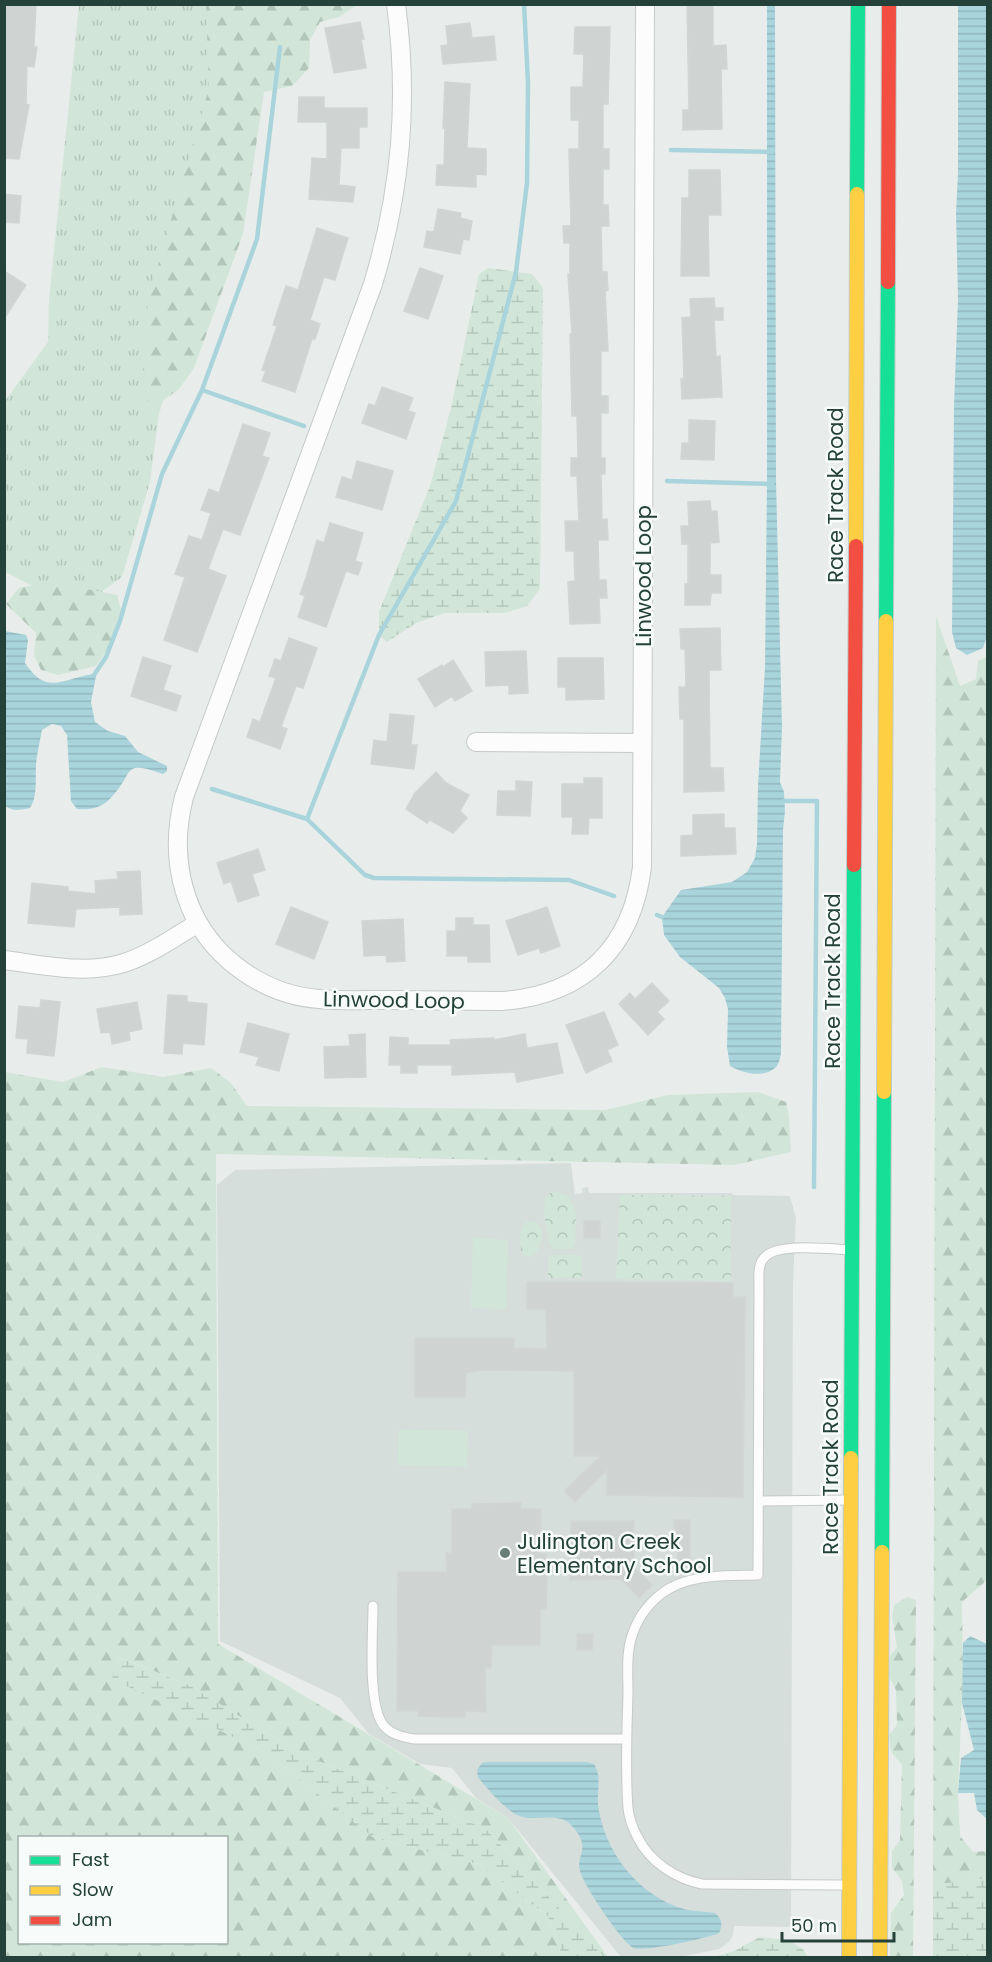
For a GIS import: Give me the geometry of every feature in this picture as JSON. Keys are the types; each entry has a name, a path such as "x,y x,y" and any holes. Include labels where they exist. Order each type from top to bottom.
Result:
{"main road":[{"name":"Race Track Road","path":"858,4 852,1250 866,1501 866,1600 880,1958"},
{"name":"Race Track Road","path":"849,1958 849,1885 866,1600 866,1501 883,1283 889,4"},
{"path":"852,1250 868,1263 883,1283"}],"street":[{"name":"Linwood Loop","path":"396,4 402,47 404,104 394,202 385,244 374,284 196,764 179,817 178,849 182,881 198,923 211,942 236,967 256,980 294,995 318,999 502,1001 522,1000 543,995 562,988 596,964 611,948 633,910 642,867 645,4"},
{"path":"476,742 642,743"},
{"path":"4,960 68,968 109,967 148,953 198,923"}],"lane":[{"path":"849,1885 702,1884 689,1882 674,1875 645,1850 634,1830 628,1809 626,1739 629,1652 640,1618 661,1594 683,1582 706,1577 758,1575 761,1262 772,1252 782,1250 852,1250"},
{"path":"759,1501 866,1501"},
{"path":"372,1606 374,1698 379,1718 392,1732 405,1738 626,1739"}],"shaded area":[{"name":"Julington Creek Elementary School","path":"571,1163 575,1194 583,1193 582,1188 588,1187 589,1193 732,1193 733,1195 790,1196 796,1218 793,1282 791,1927 734,1926 729,1942 719,1949 680,1957 621,1957 508,1818 476,1798 452,1768 420,1764 369,1734 340,1698 220,1641 217,1185 235,1170"}],"green space":[{"path":"79,5 224,5 169,380 159,414 150,482 122,577 78,609 5,572 5,401 48,342 49,299"},
{"path":"206,5 357,5 339,17 320,22 310,40 309,68 292,86 264,92 243,234 194,368 179,389 157,405 146,399 142,385 148,300 209,88"},
{"path":"488,268 532,274 543,288 540,589 527,606 505,613 445,613 416,623 387,642 379,635 379,612 430,486 451,408 479,274"},
{"path":"38,584 117,595 121,610 109,647 96,666 58,675 41,670 34,655 36,633 6,604 19,588"},
{"path":"936,616 960,686 976,679 978,661 988,656 988,1579 962,1602 963,1673 958,1793 960,1836 973,1852 987,1851 988,1878 933,1885"},
{"path":"102,1067 163,1077 211,1068 231,1083 247,1106 605,1110 668,1095 758,1092 786,1102 791,1152 734,1165 216,1154 218,1644 508,1818 608,1957 604,1957 486,1829 299,1753 189,1685 118,1657 113,1679 265,1752 374,1838 478,1864 548,1916 563,1957 5,1957 4,1072 63,1082"},
{"path":"556,1192 569,1196 576,1213 573,1248 557,1249 550,1244 544,1215 545,1198 550,1193"},
{"path":"620,1195 731,1196 731,1281 616,1279"},
{"path":"527,1222 537,1222 542,1235 540,1245 532,1257 522,1255 521,1251 521,1232"},
{"path":"473,1238 508,1240 506,1309 471,1308"},
{"path":"550,1255 579,1255 582,1258 580,1278 550,1278 548,1258"},
{"path":"399,1430 468,1431 467,1466 398,1465"},
{"path":"907,1597 916,1600 913,1957 890,1957 891,1913 904,1895 902,1881 892,1868 892,1851 900,1840 902,1765 891,1752 889,1735 897,1725 896,1690 889,1677 890,1656 897,1647 892,1617 894,1605"},
{"path":"117,1657 189,1685 299,1753 486,1829 604,1957 563,1957 548,1916 478,1864 374,1838 265,1752 112,1679"},
{"path":"987,1878 987,1957 933,1957 933,1885"},
{"path":"760,1937 794,1943 805,1951 808,1957 713,1957 734,1951"}],"water":[{"path":"987,4 986,639 983,648 967,655 956,648 952,632 954,406 958,299 956,213 958,5"},
{"path":"767,5 775,5 776,480 782,727 780,782 784,792 785,811 781,1054 776,1067 760,1074 747,1073 730,1066 727,1047 728,1009 725,998 719,988 680,957 664,935 662,917 681,890 732,882 747,872 755,858 757,844 765,667"},
{"path":"5,631 26,635 28,640 25,663 40,679 55,683 93,674 96,676 91,702 95,722 108,731 125,736 138,752 167,766 167,771 163,774 134,768 114,795 104,803 93,808 77,809 71,801 67,735 61,726 52,724 42,730 36,761 33,803 30,808 19,810 13,810 4,805"},
{"path":"970,1636 987,1644 987,1819 977,1810 974,1793 958,1793 961,1758 974,1750 962,1703 963,1643"},
{"path":"587,1762 594,1764 599,1778 598,1804 601,1821 615,1854 626,1869 652,1894 667,1903 688,1910 715,1913 721,1922 719,1933 663,1946 634,1948 605,1915 581,1874 579,1862 582,1851 581,1840 570,1824 558,1818 523,1817 507,1808 478,1777 477,1770 482,1763"}],"building":[{"path":"4,4 36,4 34,47 37,47 34,67 27,66 26,104 29,105 19,159 4,158"},
{"path":"687,4 713,4 713,46 726,45 727,69 721,69 722,129 683,130 683,110 689,110"},
{"path":"360,22 366,68 334,73 325,28"},
{"path":"470,23 472,38 494,36 496,60 443,64 441,46 448,45 446,26"},
{"path":"575,27 610,27 608,104 603,104 603,149 609,149 609,169 603,169 603,205 608,205 609,226 601,226 602,272 607,272 608,290 605,291 608,351 601,351 601,396 608,396 608,413 601,413 601,458 605,458 605,474 601,474 602,520 607,519 608,540 598,540 599,580 606,580 607,598 599,598 600,623 570,624 568,582 575,581 574,551 566,551 565,521 579,521 577,476 571,476 571,458 578,458 577,416 572,416 570,334 572,334 568,274 570,274 570,243 564,243 563,226 571,226 569,149 579,149 579,120 571,120 571,87 583,87 584,54 574,54"},
{"path":"445,82 470,84 467,148 486,149 486,175 476,174 476,187 436,185 437,165 444,165"},
{"path":"299,97 324,97 324,108 367,108 367,127 359,127 359,148 341,148 339,185 355,187 353,202 309,199 312,158 327,159 327,122 298,122"},
{"path":"689,170 720,170 721,215 708,215 709,276 681,276 682,198 689,198"},
{"path":"4,194 21,196 19,223 4,222"},
{"path":"438,209 461,213 460,218 472,221 469,240 463,239 460,254 424,247 427,231 434,232"},
{"path":"317,228 348,238 335,280 324,277 310,320 320,324 315,339 312,339 295,392 262,381 266,371 262,370 277,326 273,325 286,286 298,290"},
{"path":"420,268 443,276 428,319 404,311"},
{"path":"4,271 26,285 4,319"},
{"path":"714,298 715,308 723,308 723,320 714,320 716,357 720,356 722,397 682,399 681,379 684,379 682,318 691,317 690,299"},
{"path":"382,387 413,398 408,411 415,413 406,439 362,423 369,404 375,406"},
{"path":"689,420 715,421 714,460 681,459 682,443 689,443"},
{"path":"243,424 270,433 262,456 269,458 240,535 223,529 208,569 226,576 197,652 164,640 185,577 175,574 189,536 202,540 211,513 201,510 209,489 219,493"},
{"path":"357,461 393,471 382,510 336,497 342,477 352,480"},
{"path":"710,501 711,511 717,511 719,542 710,543 710,575 721,575 721,593 711,593 710,605 685,605 685,584 688,584 688,544 682,544 681,526 689,526 688,502"},
{"path":"330,523 363,533 355,561 362,563 358,575 346,571 326,627 298,617 305,596 300,594 317,540 324,543"},
{"path":"720,628 721,670 709,670 710,768 723,768 724,791 684,792 684,719 680,719 679,687 686,687 685,649 681,649 680,629"},
{"path":"289,638 317,648 303,688 296,686 281,727 287,729 280,749 247,737 253,719 260,722 276,678 269,676 275,659 281,661"},
{"path":"526,651 528,693 509,694 509,685 486,686 485,652"},
{"path":"143,657 171,666 163,690 181,696 176,711 131,696"},
{"path":"558,658 603,658 604,699 566,700 566,687 558,687"},
{"path":"453,660 472,691 455,701 452,696 435,707 418,679"},
{"path":"390,714 414,716 411,745 417,745 414,769 371,764 374,740 387,742"},
{"path":"436,772 446,783 469,795 460,811 467,818 453,833 430,820 427,823 406,809 415,793"},
{"path":"584,778 602,778 602,818 589,818 588,834 572,834 573,817 562,817 562,784 584,784"},
{"path":"516,781 532,782 530,816 497,815 498,791 516,791"},
{"path":"724,814 724,828 735,828 736,854 681,856 681,836 693,835 693,815"},
{"path":"258,849 265,870 252,874 259,895 238,902 231,881 224,884 217,863"},
{"path":"140,871 142,914 120,915 120,907 76,909 74,927 28,923 32,883 68,887 68,891 96,894 95,881 118,879 117,872"},
{"path":"291,907 328,922 314,959 276,944"},
{"path":"547,907 560,946 541,953 539,948 518,955 506,921"},
{"path":"456,918 473,918 473,925 489,925 490,962 468,962 468,956 447,956 447,931 456,931"},
{"path":"403,919 405,961 387,962 386,955 364,956 362,921"},
{"path":"652,983 669,1001 657,1012 664,1019 648,1035 619,1004 630,993 635,999"},
{"path":"168,995 187,996 187,1002 207,1004 204,1045 183,1043 182,1054 164,1053"},
{"path":"41,1000 60,1002 54,1056 27,1053 28,1039 16,1038 19,1006 40,1008"},
{"path":"137,1002 142,1029 129,1032 130,1040 112,1044 110,1032 101,1033 97,1009"},
{"path":"604,1012 618,1045 607,1050 612,1061 586,1073 566,1025"},
{"path":"248,1023 289,1034 279,1071 256,1065 259,1057 240,1052"},
{"path":"365,1034 366,1077 325,1078 324,1047 350,1046 349,1035"},
{"path":"525,1034 527,1048 557,1043 563,1073 517,1082 515,1072 452,1075 452,1065 417,1065 417,1073 401,1073 401,1065 389,1065 390,1037 408,1038 408,1045 451,1045 450,1040 494,1038 494,1040"},
{"path":"584,1221 600,1221 600,1238 584,1238"},
{"path":"527,1282 733,1283 733,1297 745,1297 743,1497 607,1495 607,1470 575,1502 564,1491 601,1456 574,1456 574,1371 480,1370 466,1373 465,1397 415,1397 415,1338 514,1338 514,1348 547,1349 546,1309 527,1309"},
{"path":"521,1503 521,1509 541,1509 540,1554 546,1554 547,1576 546,1609 540,1609 540,1645 492,1645 491,1668 485,1667 486,1712 465,1711 465,1717 441,1717 418,1716 418,1711 397,1711 398,1572 447,1572 446,1553 452,1553 452,1509 472,1509 472,1504"},
{"path":"674,1520 690,1520 690,1565 678,1569 678,1536 674,1536"},
{"path":"571,1521 634,1521 634,1567 652,1585 639,1598 621,1579 570,1580"},
{"path":"577,1634 593,1634 592,1650 577,1650"}],"waterway":[{"path":"307,819 379,635 456,501 516,272 527,183 528,83 524,4"},
{"path":"94,675 106,657 120,621 162,474 202,390 257,239 280,47"},
{"path":"671,150 772,152"},
{"path":"202,390 304,426"},
{"path":"667,481 772,484"},
{"path":"212,789 307,819 365,875 374,878 569,880 614,896"},
{"path":"784,801 817,801 814,1187"},
{"path":"657,915 662,917"}],"traffic: fast":[{"path":"857,194 858,4"},
{"path":"886,621 888,282"},
{"path":"851,1458 854,865"},
{"path":"882,1552 884,1092"}],"traffic: slow":[{"path":"856,546 857,194"},
{"path":"884,1092 886,621"},
{"path":"849,1958 851,1458"},
{"path":"880,1958 882,1552"}],"traffic: jam":[{"path":"888,282 889,4"},
{"path":"854,865 856,546"}],"place":[{"name":"Julington Creek Elementary School","path":"505,1553"}]}
